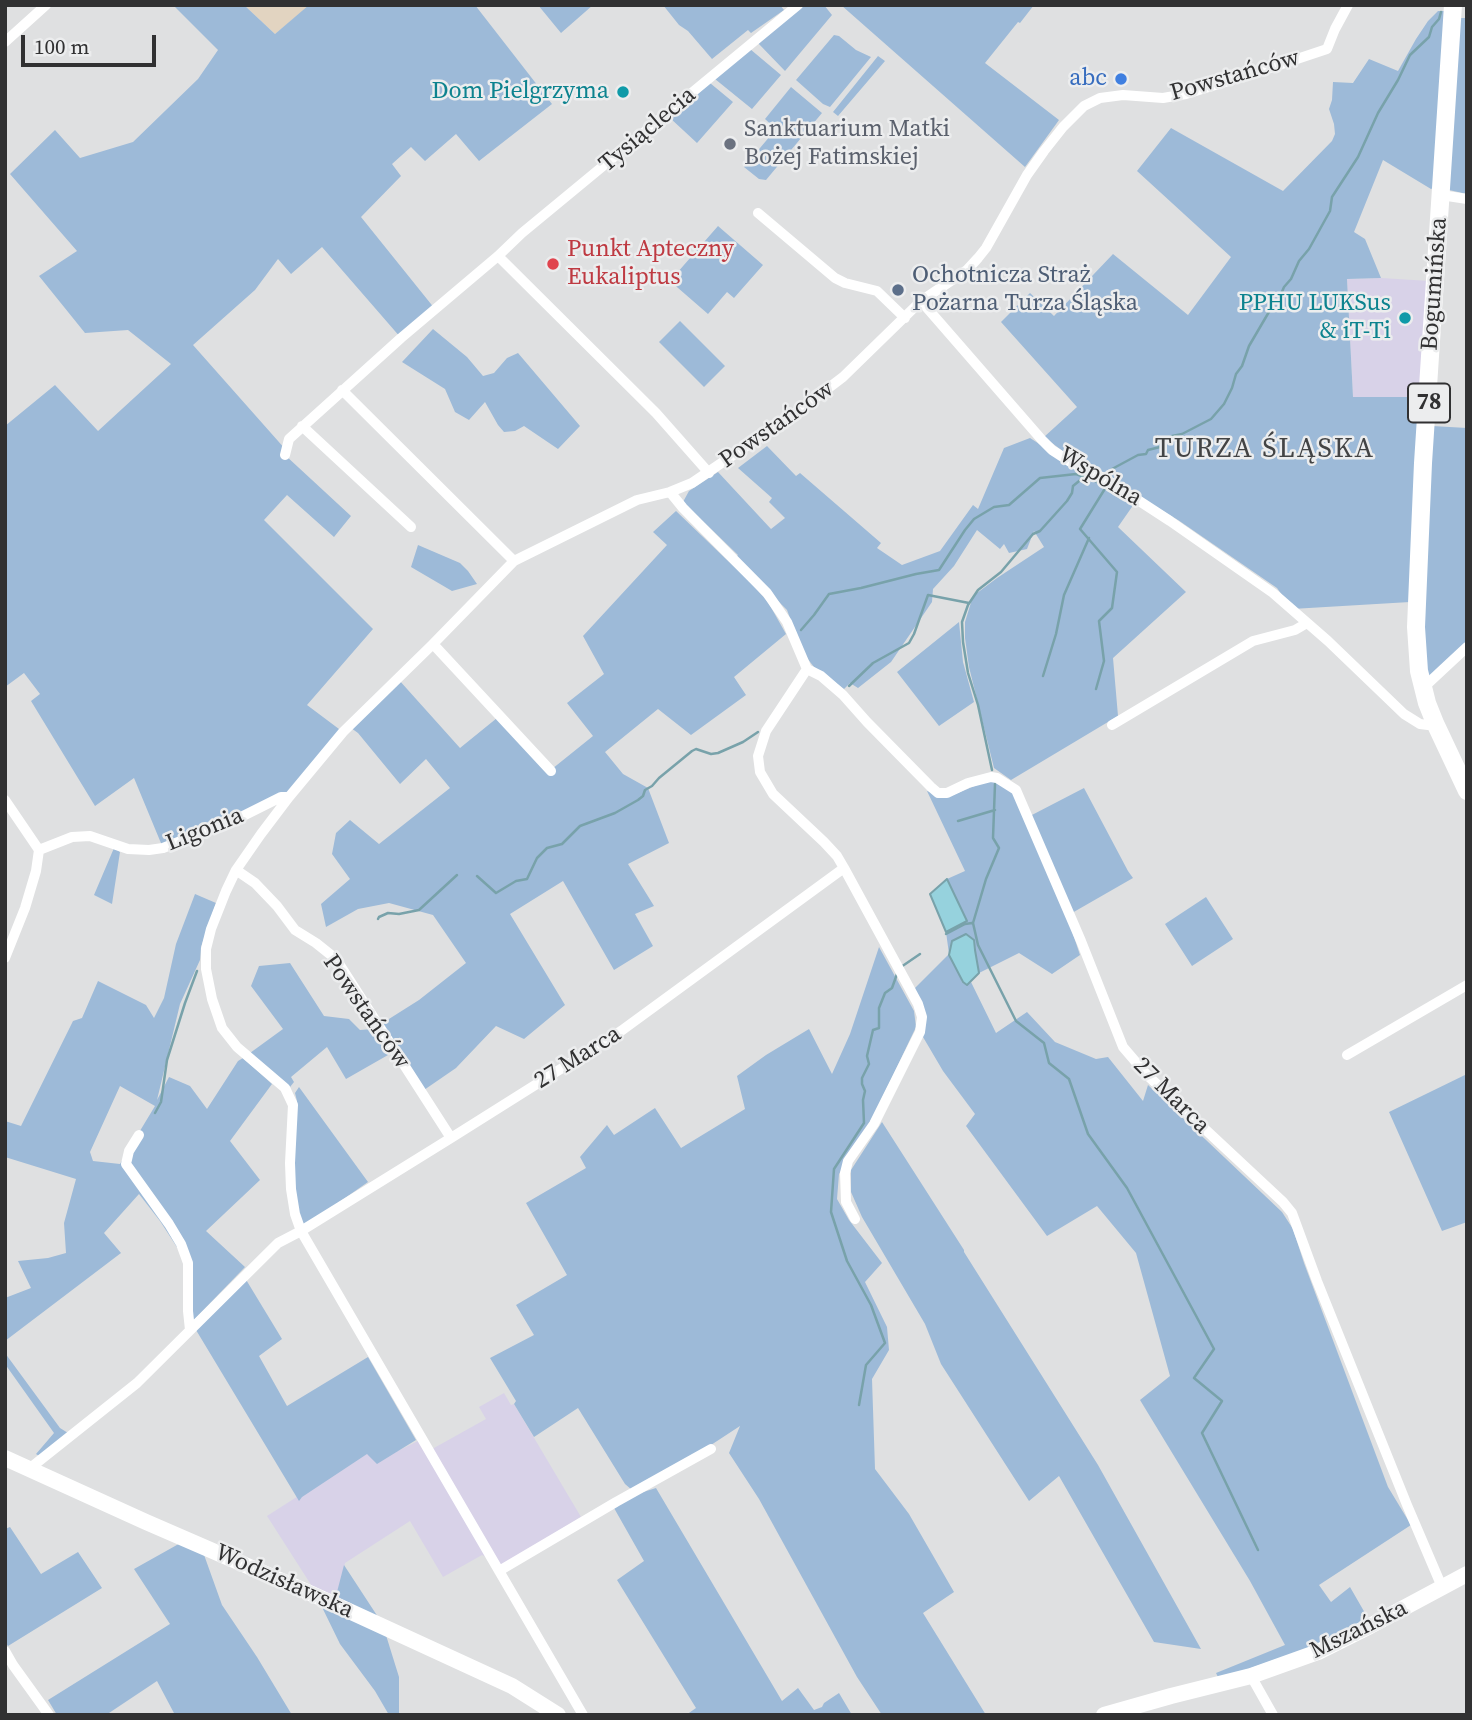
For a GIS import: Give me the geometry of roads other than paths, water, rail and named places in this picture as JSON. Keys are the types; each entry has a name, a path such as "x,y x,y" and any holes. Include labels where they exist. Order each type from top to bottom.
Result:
{"main road":[{"name":"Bogumińska","path":"1453,5 1418,549 1416,627 1423,688 1435,723 1467,791"}],"street":[{"path":"5,42 46,5"},
{"name":"Tysiąclecia","path":"285,455 289,439 342,390 522,233 798,5"},
{"name":"Powstańców","path":"301,1231 291,1189 293,1105 285,1088 237,1046 222,1028 212,999 206,969 206,949 211,929 236,870 289,797 343,732 514,561 637,500 670,492 692,483 843,377 921,301 968,270 1038,159 1084,106 1100,98 1123,95 1163,97 1186,94 1314,54 1327,49 1348,5"},
{"path":"1441,195 1467,199"},
{"path":"758,213 835,278 877,291 905,318"},
{"name":"Powstańców","path":"498,256 656,414 709,473"},
{"name":"Wspólna","path":"921,301 1052,450 1104,478 1273,593 1404,714 1420,724 1435,723"},
{"path":"342,390 514,561"},
{"path":"302,426 411,527"},
{"path":"670,492 682,508 766,593 787,622 807,669 766,731 758,756 760,772 773,794 837,856 918,1004 922,1017 920,1032 874,1124 848,1161 845,1172 846,1202 855,1219"},
{"path":"1112,725 1253,640 1295,629 1307,623"},
{"path":"433,644 551,771"},
{"path":"1423,688 1467,647"},
{"name":"27 Marca","path":"807,669 821,676 843,695 893,750 938,793 947,793 968,783 991,777 998,778 1016,790 1123,1047 1147,1075 1292,1213 1407,1505 1443,1587"},
{"name":"Ligonia","path":"39,850 72,837 90,836 128,849 163,848 237,819 281,797 289,797"},
{"path":"5,800 39,850 25,908 5,958"},
{"name":"27 Marca","path":"301,1231 621,1031 844,868"},
{"name":"Powstańców","path":"236,870 254,883 277,906 295,930 316,943 335,960 451,1138"},
{"path":"1348,1055 1467,985"},
{"path":"139,1136 129,1151 126,1164 181,1244 188,1263 190,1330"},
{"path":"29,1469 137,1383 270,1250 301,1231 583,1715"},
{"path":"499,1572 710,1449"},
{"name":"Wodzisławska","path":"5,1458 512,1686 558,1715"},
{"name":"Mszańska","path":"1104,1715 1251,1676 1318,1652 1466,1577"},
{"path":"5,1651 49,1715"},
{"path":"1251,1676 1273,1715"}],"waterway":[{"path":"1106,475 1138,455 1160,447 1172,436 1182,434 1211,419 1224,404 1249,346 1291,279 1299,261 1309,249 1330,211 1332,197 1358,157 1378,113 1410,55 1429,37 1441,12"},
{"path":"801,630 829,594 939,570 974,519 994,507 1009,505 1040,478 1076,474 1106,487 1080,529 1117,572 1112,608 1099,621 1104,661 1096,689"},
{"path":"992,770 968,673 962,622 968,605 978,590 1001,572 1033,534 1040,531 1067,501 1073,486 1084,477"},
{"path":"1043,676 1064,595 1089,538"},
{"path":"849,686 873,663 909,643 928,595 969,603"},
{"path":"477,876 496,893 516,881 527,879 537,858 547,848 562,844 580,826 615,813 638,800 645,790 692,751 696,749 711,754 718,753 758,732"},
{"path":"995,784 993,838 999,848 986,879 973,923 978,945 1016,1021 1044,1043 1049,1063 1069,1079 1088,1134 1127,1188 1214,1349 1194,1378 1222,1401 1202,1433 1258,1550"},
{"path":"958,821 995,810"},
{"path":"378,919 388,913 419,910 457,875"},
{"path":"946,934 972,923"},
{"path":"901,967 920,954"},
{"path":"155,1113 161,1102 167,1060 197,971"},
{"path":"859,1405 866,1365 885,1343 871,1305 847,1261 831,1212 834,1169 864,1123 865,1091 862,1078 869,1064 867,1056 873,1030 879,1028 879,1008 885,993 892,988 897,974"}],"place":[{"name":"abc","path":"1121,79"},
{"name":"Dom Pielgrzyma","path":"623,92"},
{"name":"Sanktuarium Matki Bożej Fatimskiej","path":"730,144"},
{"name":"Punkt Apteczny Eukaliptus","path":"553,264"},
{"name":"Ochotnicza Straż Pożarna Turza Śląska","path":"898,290"},
{"name":"PPHU LUKSus & iT-Ti","path":"1405,318"}],"district":[{"name":"TURZA ŚLĄSKA","path":"1265,450"}]}
